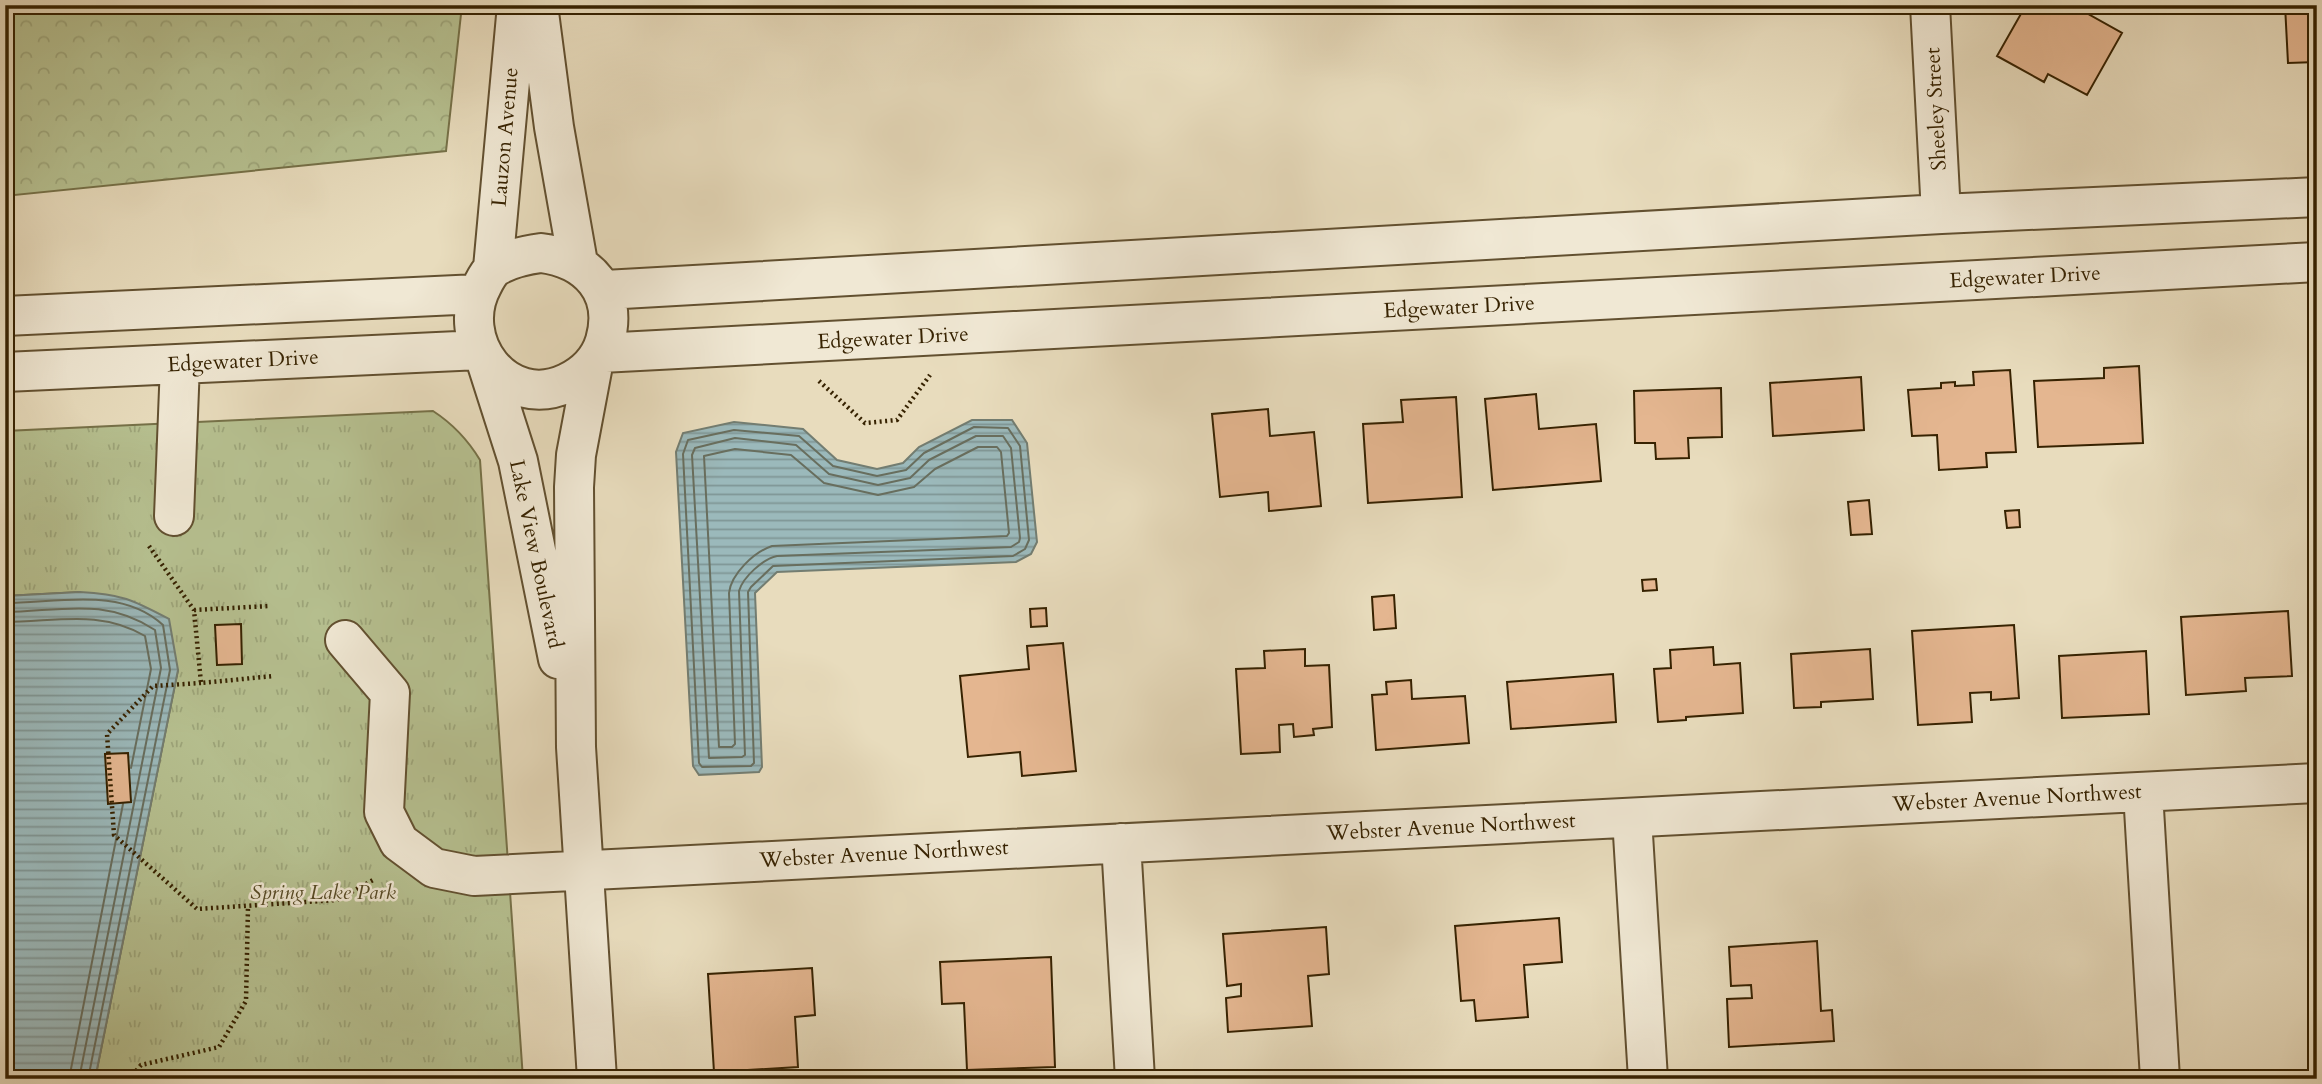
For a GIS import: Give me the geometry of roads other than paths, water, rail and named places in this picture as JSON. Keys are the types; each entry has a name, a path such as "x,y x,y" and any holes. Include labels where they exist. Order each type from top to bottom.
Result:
{"street":[{"name":"Lauzon Avenue","path":"485,281 517,5"},
{"name":"Lauzon Avenue","path":"538,5 554,127 578,263"},
{"name":"Sheeley Street","path":"1930,5 1941,214"},
{"path":"605,290 1941,214 2317,197"},
{"path":"5,316 485,281 522,255 541,253 560,255 578,263 605,290 608,331 597,359 578,378 561,386 541,389 522,386 495,372 483,357 474,332 474,313 485,281"},
{"name":"Edgewater Drive","path":"597,359 2317,262"},
{"name":"Edgewater Drive","path":"5,372 180,364 483,357"},
{"name":"Lake View Boulevard","path":"483,357 518,461 576,747"},
{"name":"Lake View Boulevard","path":"597,359 576,455 574,487 576,747 597,1079"},
{"path":"174,516 180,364"},
{"name":"Webster Avenue Northwest","path":"345,640 390,692 383,812 400,842 434,869 474,876 2317,783"},
{"path":"2143,792 2160,1079"},
{"path":"1632,818 1648,1079"},
{"path":"1121,843 1135,1079"}],"water":[{"path":"972,420 1012,420 1027,443 1037,542 1031,554 1016,562 777,572 755,593 762,767 759,772 699,775 693,766 676,452 683,433 734,422 803,429 837,460 877,469 903,463 919,447"},
{"path":"80,592 127,599 169,619 178,670 95,1079 5,1079 5,596"}],"park label":[{"name":"Spring Lake Park","path":"323,892"}]}
